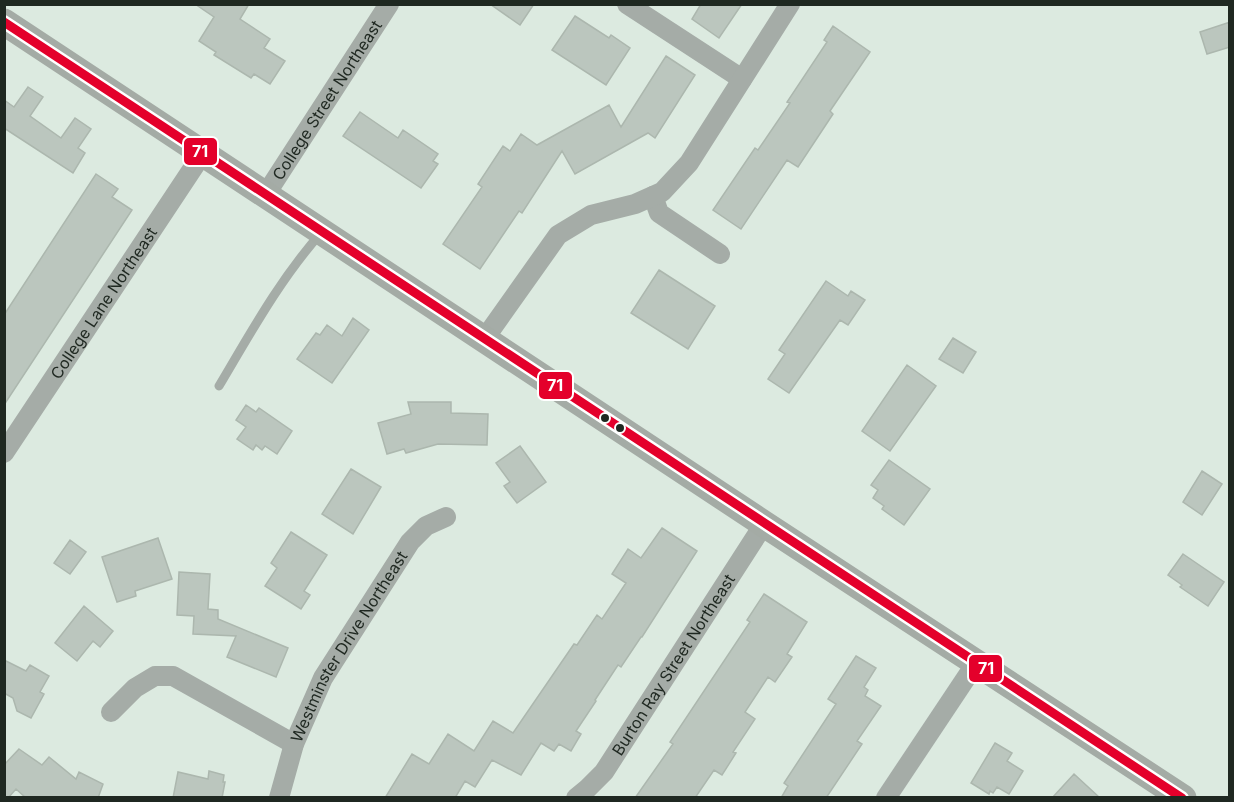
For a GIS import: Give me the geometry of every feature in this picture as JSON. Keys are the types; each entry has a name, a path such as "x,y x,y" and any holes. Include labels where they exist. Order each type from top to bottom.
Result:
{"street":[{"name":"College Street Northeast","path":"266,194 389,4"},
{"path":"627,4 742,79"},
{"path":"485,338 558,235 591,215 635,204 662,192 689,163 790,4"},
{"path":"4,22 1183,798"},
{"name":"College Lane Northeast","path":"4,453 203,153"},
{"path":"653,196 659,213 720,254"},
{"name":"Westminster Drive Northeast","path":"279,798 294,744 323,678 411,542 426,526 446,517"},
{"name":"Burton Ray Street Northeast","path":"576,798 604,772 764,524"},
{"path":"895,794 976,663"},
{"path":"111,712 135,688 154,676 173,676 294,744"}],"lane":[{"path":"219,386 253,327 306,250 323,231"}],"building":[{"path":"195,4 249,4 240,19 270,39 264,48 285,61 270,84 254,74 251,78 214,55 216,52 199,41 214,17"},
{"path":"490,4 534,4 520,25"},
{"path":"701,4 742,4 719,38 692,19"},
{"path":"575,16 609,38 611,35 630,48 606,85 552,50"},
{"path":"1230,22 1230,47 1207,54 1200,32"},
{"path":"833,26 870,52 830,111 833,114 798,167 787,160 741,229 713,210 755,148 758,150 790,103 787,102 827,42 824,40"},
{"path":"666,56 695,75 655,138 648,133 575,174 562,151 522,213 519,211 480,269 443,244 482,187 478,184 503,146 510,151 521,134 537,145 609,105 621,127"},
{"path":"28,87 43,97 30,116 61,138 75,118 91,129 78,148 85,153 73,173 4,128 4,100 14,107"},
{"path":"360,112 398,138 403,130 438,154 433,161 438,164 421,188 343,136"},
{"path":"96,174 118,189 112,197 132,210 4,405 4,315"},
{"path":"659,270 715,306 688,349 631,313"},
{"path":"826,281 848,296 851,291 865,300 848,325 840,320 789,393 768,379 785,354 779,350"},
{"path":"353,318 369,330 332,383 297,359 316,333 320,335 327,325 342,336"},
{"path":"953,338 976,352 963,373 939,359"},
{"path":"907,365 936,386 890,451 862,431"},
{"path":"408,402 451,402 451,413 488,414 487,445 438,444 406,453 404,449 387,454 378,423 411,414"},
{"path":"246,405 256,412 259,408 292,431 277,454 265,446 262,450 256,445 253,450 237,439 246,427 236,420"},
{"path":"520,446 546,482 517,503 504,486 510,482 496,463"},
{"path":"889,460 930,489 904,525 882,509 884,506 873,498 878,490 871,485"},
{"path":"351,469 381,487 353,534 322,514"},
{"path":"1202,471 1222,484 1202,515 1183,502"},
{"path":"662,528 697,551 642,637 621,667 618,665 595,700 576,731 581,734 571,751 559,744 554,751 541,743 521,775 492,760 475,787 465,781 455,798 385,798 412,754 429,764 448,734 474,751 493,721 513,733 574,644 577,645 597,615 602,619 626,583 612,574 628,549 641,558"},
{"path":"291,532 327,555 304,591 310,595 301,609 265,586 277,568 271,563"},
{"path":"158,538 172,579 135,591 136,596 117,602 102,557"},
{"path":"70,540 86,552 70,574 54,563"},
{"path":"1183,554 1224,582 1208,606 1180,587 1182,585 1168,575"},
{"path":"179,572 210,574 208,609 218,610 218,619 288,648 276,677 227,657 236,636 193,634 194,616 177,615"},
{"path":"764,594 807,622 787,654 792,657 775,682 768,677 745,712 755,719 733,752 736,753 722,775 714,770 695,798 635,798 673,744 670,742 750,622 747,620"},
{"path":"84,606 113,631 100,647 93,641 77,661 55,643"},
{"path":"856,656 876,668 864,687 868,690 865,696 881,706 857,741 862,744 826,798 781,798 788,786 784,783 836,704 828,699"},
{"path":"4,660 26,671 30,665 49,676 40,692 44,694 31,718 17,711 13,698 4,693"},
{"path":"995,743 1012,753 1007,761 1023,771 1009,794 997,787 993,793 990,791 989,794 971,783"},
{"path":"19,749 42,765 49,757 76,779 79,772 103,784 98,798 26,798 16,789 8,798 4,798 4,765"},
{"path":"209,771 224,775 222,798 173,798 178,772 208,779"},
{"path":"1074,774 1100,798 1052,798"}],"transit line":[{"name":"71","path":"4,22 1182,798"}]}
